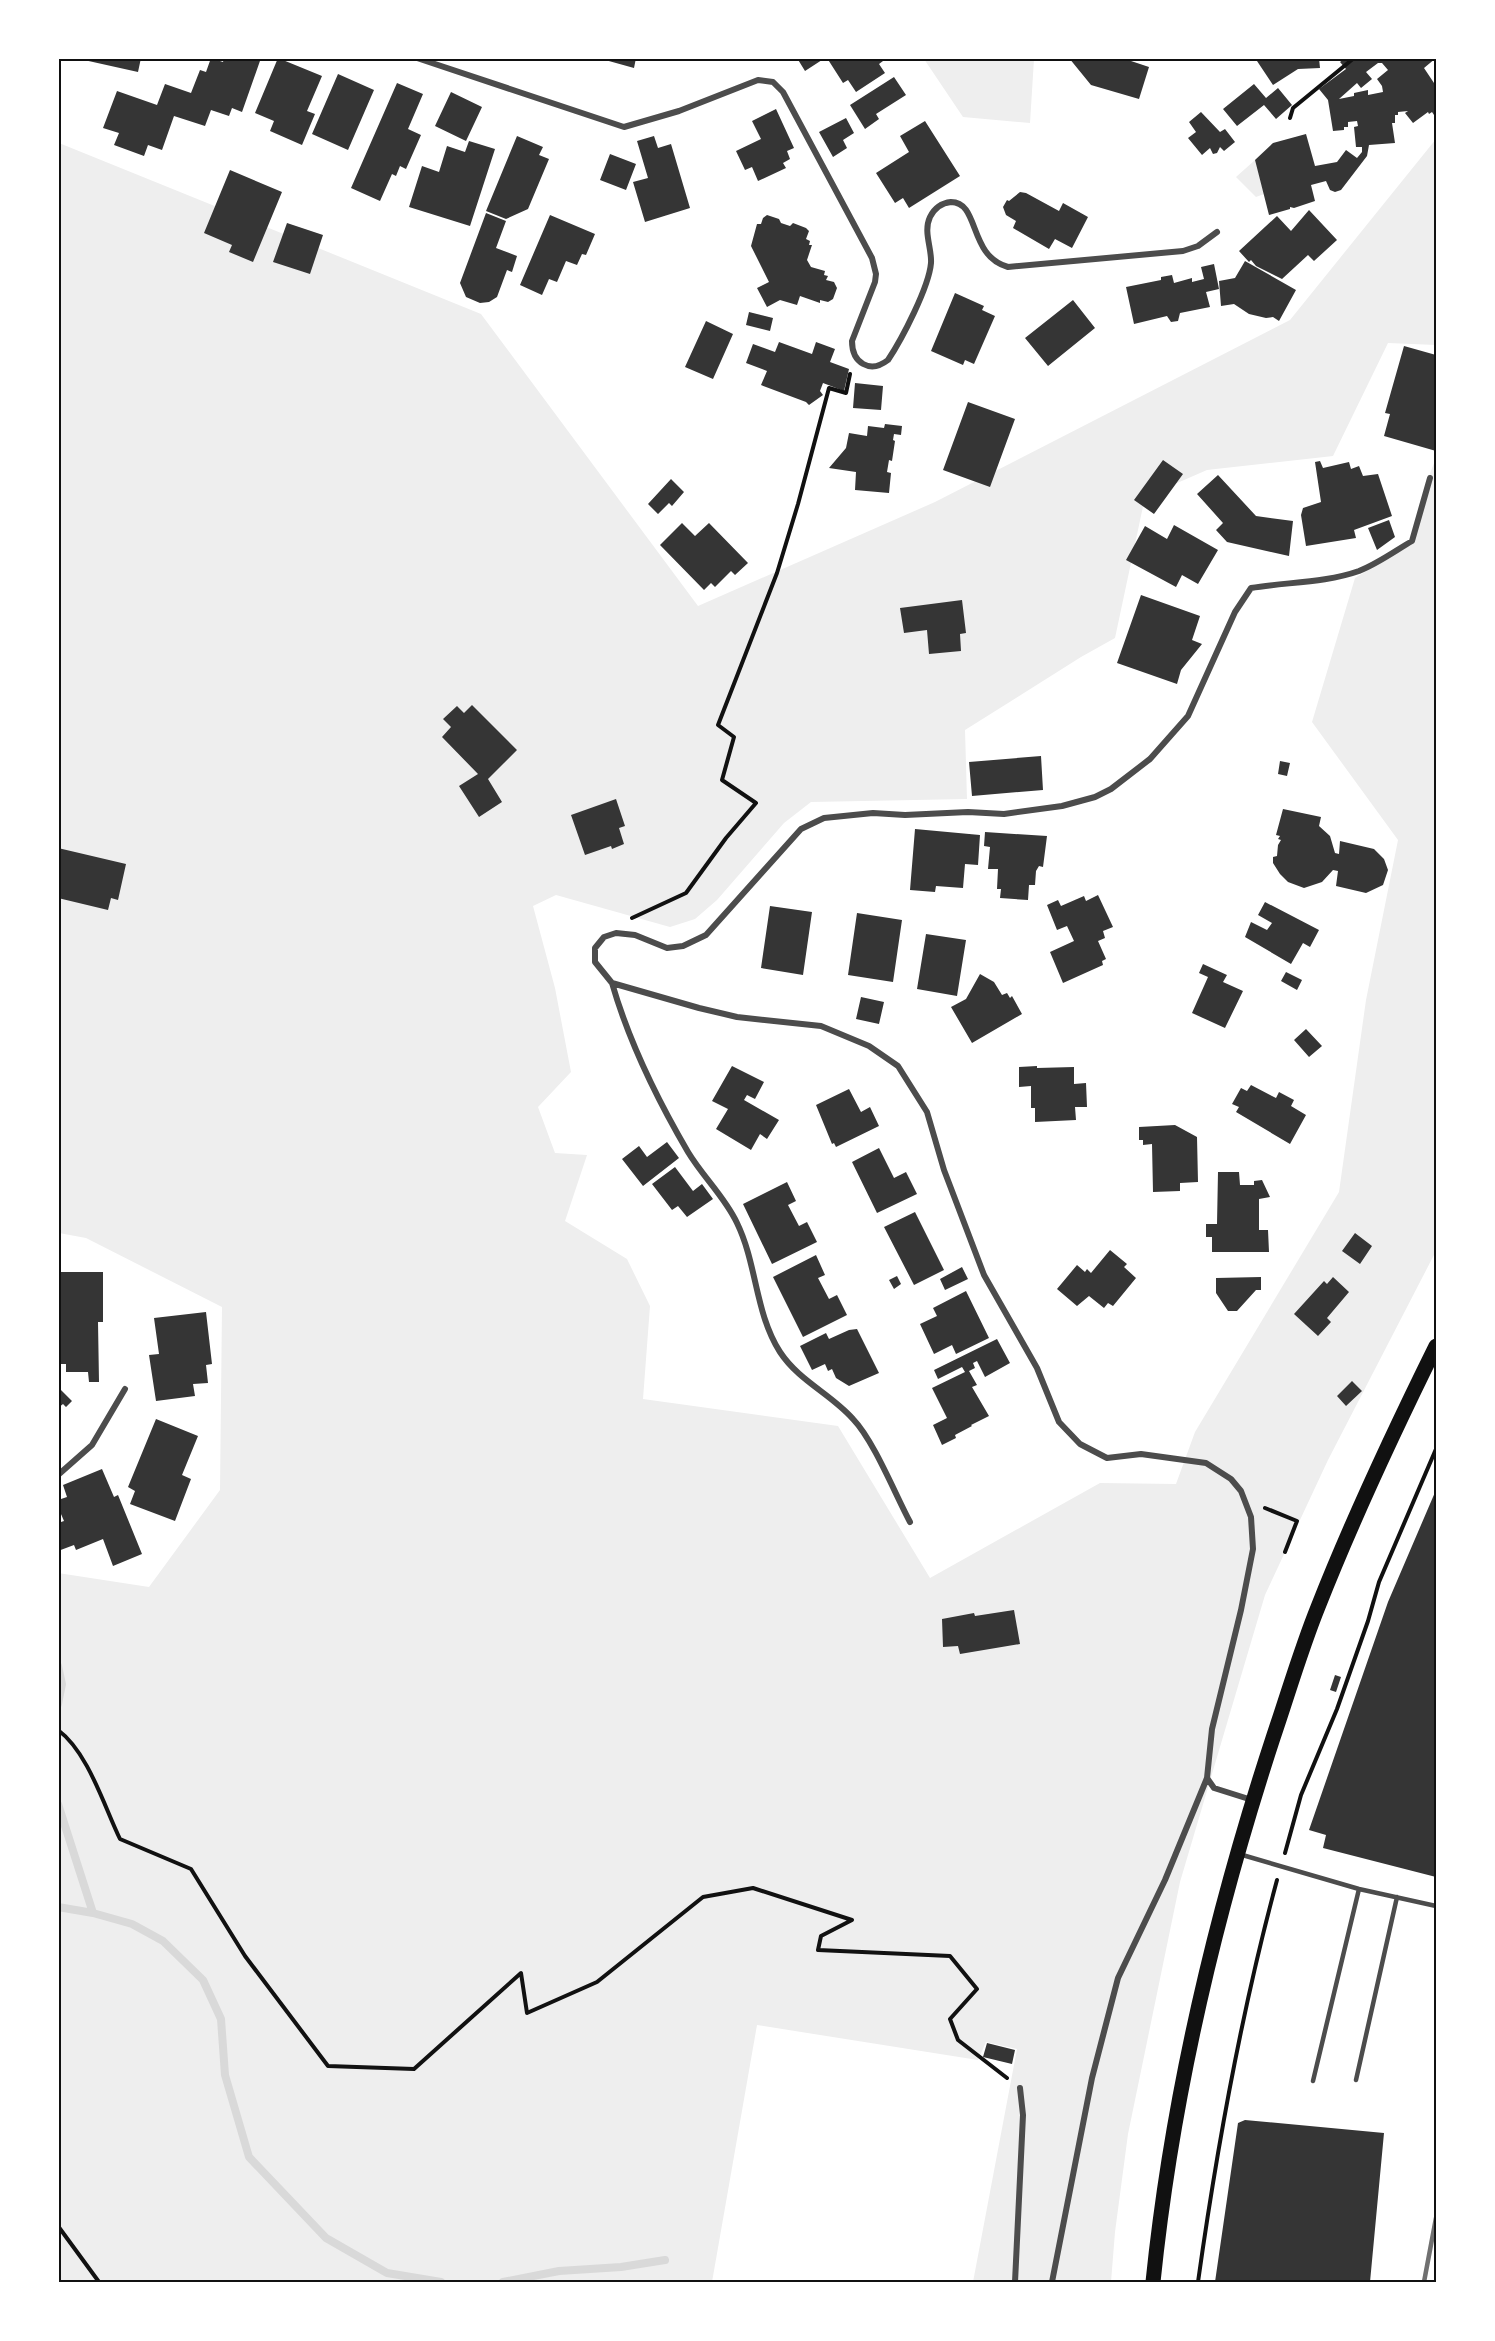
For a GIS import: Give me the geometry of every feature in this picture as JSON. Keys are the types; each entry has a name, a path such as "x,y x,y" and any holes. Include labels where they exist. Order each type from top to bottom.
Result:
{"main road":[{"path":"1153,2283 1159,2222 1186,2064 1207,1969 1252,1800 1318,1606 1354,1519 1437,1346"}],"street":[{"path":"417,58 624,127 679,111 744,84 758,80 773,82 783,92 872,258 876,274 875,282 852,341 854,356 862,365 877,366 888,360 893,352 923,290 931,265 927,232 929,218 939,206 948,202 962,205 968,211 981,248 992,260 1008,267 1183,251 1198,246 1217,232"},
{"path":"910,1522 855,1420 836,1402 798,1373 778,1349 762,1308 738,1224 688,1152 652,1084 625,1023 612,983 595,962 595,948 604,937 616,933 635,935 667,948 683,946 706,935 801,829 824,818 873,813 1004,814 1062,806 1095,797 1111,789 1150,759 1188,716 1235,612 1251,588 1324,579 1359,571 1393,552 1412,540 1430,478"},
{"path":"612,983 737,1017 821,1026 869,1046 898,1066 927,1112 944,1170 984,1275 1037,1368 1059,1422 1080,1444 1107,1458 1141,1454 1206,1462 1231,1479 1241,1491 1251,1517 1253,1549 1241,1610 1212,1729 1207,1778 1165,1880 1118,1978 1092,2078 1052,2283"},
{"path":"58,1475 92,1445 125,1389"},
{"path":"1207,1778 1214,1788 1252,1800"},
{"path":"1015,2283 1023,2115 1020,2088"}],"lane":[{"path":"1237,1854 1359,1889 1437,1906"},
{"path":"1313,2081 1359,1889"},
{"path":"1356,2080 1397,1897"}],"path":[{"path":"1290,118 1293,108 1354,58"},
{"path":"616,933 636,915 686,893 726,838 756,803 722,780 734,737 718,724 777,573 829,388 846,393 854,356"},
{"path":"1263,1507 1297,1521 1285,1552"},
{"path":"58,1730 69,1738 80,1752 120,1839 191,1869 245,1956 328,2066 414,2069 521,1973 527,2013 597,1982 703,1897 753,1888 852,1920 821,1936 818,1950 950,1956 977,1989 950,2019 958,2040 1020,2088"},
{"path":"58,2226 99,2283"}],"shaded area":[{"path":"924,59 1034,59 1030,123 963,117"},
{"path":"1436,139 1436,345 1388,343 1333,456 1207,470 1145,497 1115,638 965,730 967,799 811,802 784,823 717,900 695,919 670,927 556,895 533,906 555,988 571,1072 538,1107 555,1153 587,1155 565,1221 627,1259 650,1306 643,1399 838,1426 930,1578 1100,1483 1176,1484 1195,1432 1339,1192 1366,1000 1398,840 1312,722 1355,578 1411,544 1427,481 1436,458 1436,1251 1328,1460 1265,1595 1180,1882 1128,2134 1111,2282 973,2282 1017,2049 986,2042 978,2060 757,2025 712,2282 59,2282 58,1573 149,1587 220,1490 222,1307 86,1238 59,1233 59,143 481,314 698,606 935,502 1290,320"},
{"path":"1255,160 1264,194 1256,197 1236,177"}],"building":[{"path":"75,58 141,58 138,72"},
{"path":"211,58 223,62 224,58 261,58 242,112 232,108 229,116 211,110 205,126 174,116 162,150 148,145 144,156 114,145 119,133 103,128 117,91 157,105 165,84 191,93 200,70 206,72"},
{"path":"278,58 322,76 307,111 315,114 302,145 270,131 274,121 255,113"},
{"path":"598,58 636,58 634,68"},
{"path":"797,58 825,58 805,71"},
{"path":"827,58 887,58 879,64 885,73 856,92 848,80 843,83"},
{"path":"1069,58 1122,58 1149,67 1139,99 1091,85"},
{"path":"1255,58 1319,58 1320,68 1298,69 1273,85"},
{"path":"1345,58 1357,60 1359,58 1436,58 1424,68 1436,86 1436,118 1432,112 1429,114 1428,112 1413,123 1405,113 1408,111 1398,112 1398,115 1395,115 1395,123 1392,123 1395,143 1369,145 1367,156 1341,190 1335,192 1330,190 1326,181 1311,185 1315,201 1269,215 1255,160 1273,143 1306,134 1315,166 1337,162 1346,150 1357,158 1362,152 1362,147 1356,147 1354,127 1358,126 1357,121 1348,122 1348,127 1344,127 1344,130 1333,131 1328,100 1319,89 1346,69 1340,62","holes":["1378,63 1382,63 1388,70 1377,79 1383,92 1368,95 1368,90 1339,99 1357,83 1361,88 1372,79 1366,72"]},
{"path":"338,74 374,90 348,150 312,134"},
{"path":"894,77 906,95 876,114 879,119 865,129 850,105"},
{"path":"397,83 423,94 408,129 421,135 406,169 400,166 396,176 392,174 380,201 351,188"},
{"path":"1254,84 1266,98 1278,88 1292,105 1276,119 1264,105 1237,126 1223,109"},
{"path":"451,92 482,107 466,141 435,126"},
{"path":"776,109 794,148 787,151 790,159 783,163 786,168 758,181 752,167 745,170 736,151 761,139 752,121"},
{"path":"1201,112 1220,132 1225,129 1235,142 1224,151 1220,147 1217,153 1213,154 1210,148 1202,155 1188,138 1196,132 1189,122"},
{"path":"846,118 854,133 843,140 847,148 833,157 819,132"},
{"path":"925,121 960,176 909,208 903,198 895,203 876,173 909,152 900,136"},
{"path":"517,136 543,147 539,155 549,159 528,209 506,219 486,211"},
{"path":"654,136 658,148 671,144 690,208 645,222 633,182 648,178 637,141"},
{"path":"469,141 495,149 470,226 409,207 422,166 439,172 447,146 465,152"},
{"path":"610,154 636,164 626,190 600,180"},
{"path":"230,170 282,192 253,262 229,252 232,245 204,233"},
{"path":"1020,192 1059,211 1063,203 1088,217 1072,248 1055,239 1049,249 1013,228 1016,221 1006,215 1003,207 1007,200 1009,201"},
{"path":"1309,210 1337,240 1314,261 1308,255 1282,279 1256,266 1251,260 1249,262 1239,251 1277,216 1291,231"},
{"path":"486,213 506,221 496,248 517,256 512,272 507,270 497,297 489,302 480,303 466,297 460,283"},
{"path":"550,215 595,234 586,255 582,254 577,265 566,261 557,282 549,279 542,295 520,285"},
{"path":"767,215 779,219 781,223 790,226 793,223 809,231 806,239 810,241 809,245 812,245 807,260 811,267 825,271 824,275 828,276 826,280 834,282 837,288 833,299 828,302 820,300 820,303 800,296 797,305 780,300 767,307 757,288 769,282 751,246 757,224 761,224"},
{"path":"287,223 323,235 310,274 273,262"},
{"path":"1245,261 1296,290 1279,321 1273,317 1266,318 1249,314 1234,304 1221,306 1219,281 1235,278"},
{"path":"1214,264 1219,289 1206,292 1210,307 1180,313 1178,321 1171,322 1167,316 1134,324 1126,287 1161,280 1161,277 1172,275 1174,283 1192,278 1192,282 1204,279 1201,267"},
{"path":"955,293 984,306 982,310 995,316 974,364 965,360 963,365 931,351"},
{"path":"1073,300 1095,328 1048,366 1025,338"},
{"path":"749,312 773,318 770,331 746,325"},
{"path":"706,321 733,334 713,379 685,367"},
{"path":"779,342 812,354 816,342 835,349 830,362 849,369 844,391 823,383 820,391 823,395 809,405 761,385 767,371 746,363 753,344 775,352"},
{"path":"1404,346 1436,355 1436,451 1384,436 1390,414 1385,413"},
{"path":"855,383 883,386 881,410 853,408"},
{"path":"968,402 1015,419 990,487 943,470"},
{"path":"885,424 902,426 901,435 894,434 892,461 889,460 887,472 891,473 889,493 855,490 856,472 829,468 846,448 849,433 867,436 868,426 884,428"},
{"path":"1163,460 1183,474 1154,514 1134,500"},
{"path":"1320,461 1323,468 1349,462 1351,469 1359,466 1363,476 1378,474 1392,516 1354,530 1356,538 1306,546 1301,515 1303,508 1321,502 1315,462"},
{"path":"1218,475 1256,516 1293,521 1289,556 1227,542 1216,530 1223,523 1197,494"},
{"path":"671,479 684,492 672,506 669,503 658,514 648,504"},
{"path":"1389,520 1395,537 1377,550 1368,528"},
{"path":"682,523 695,536 709,523 748,563 735,575 731,571 715,587 711,583 704,590 660,545"},
{"path":"1174,525 1218,550 1198,584 1182,575 1176,587 1126,560 1145,526 1167,539"},
{"path":"1141,595 1200,616 1192,640 1202,644 1181,670 1177,684 1117,663"},
{"path":"962,600 966,633 960,634 961,651 929,654 927,630 904,633 900,608"},
{"path":"472,705 517,750 488,779 502,802 479,817 459,786 478,774 442,737 451,727 443,719 457,706 464,713"},
{"path":"1041,756 1043,790 972,796 969,762"},
{"path":"1280,761 1290,763 1287,776 1278,774"},
{"path":"616,799 625,826 619,828 624,844 585,855 571,815"},
{"path":"1283,809 1321,817 1319,826 1330,836 1335,853 1339,854 1340,841 1374,849 1384,859 1388,870 1383,885 1366,893 1336,886 1338,871 1333,870 1322,882 1304,888 1288,882 1273,863 1273,857 1277,856 1281,840 1278,839 1280,836 1276,835"},
{"path":"915,829 980,835 978,865 965,864 963,888 936,886 935,892 910,890"},
{"path":"985,832 1047,836 1043,867 1039,866 1036,871 1035,885 1029,885 1028,900 1000,898 1001,889 997,889 998,869 988,869 990,847 984,846"},
{"path":"58,848 126,864 118,900 111,898 108,910 58,898"},
{"path":"1098,895 1113,927 1103,931 1105,938 1098,941 1106,959 1102,961 1103,965 1063,983 1050,952 1074,941 1067,926 1057,930 1047,905 1058,900 1061,906 1084,896 1086,901"},
{"path":"1265,902 1319,930 1310,947 1303,943 1291,964 1245,937 1251,922 1267,930 1272,923 1258,915"},
{"path":"770,906 812,912 803,975 761,968"},
{"path":"857,913 902,920 893,982 848,975"},
{"path":"926,934 966,940 957,996 917,989"},
{"path":"1203,964 1227,975 1223,982 1243,991 1225,1028 1192,1013 1208,977 1199,973"},
{"path":"1286,972 1302,980 1297,990 1281,981"},
{"path":"980,974 994,982 1002,995 1007,993 1010,998 1012,996 1022,1014 972,1043 951,1007 966,999"},
{"path":"861,997 884,1002 879,1024 856,1019"},
{"path":"1306,1029 1322,1046 1309,1057 1294,1040"},
{"path":"732,1066 764,1082 755,1099 747,1095 744,1100 779,1120 767,1139 760,1134 751,1150 716,1129 728,1109 712,1101"},
{"path":"1037,1066 1037,1068 1074,1067 1074,1084 1086,1083 1087,1107 1075,1107 1076,1120 1035,1122 1035,1108 1031,1108 1031,1086 1019,1087 1019,1067"},
{"path":"1251,1085 1276,1098 1279,1092 1294,1100 1291,1106 1306,1115 1290,1144 1236,1112 1239,1107 1232,1104 1241,1088 1247,1091"},
{"path":"849,1089 861,1112 870,1107 879,1126 836,1147 834,1143 832,1144 816,1105"},
{"path":"1175,1125 1197,1137 1198,1182 1180,1183 1180,1191 1153,1192 1152,1144 1143,1145 1143,1140 1139,1140 1139,1127"},
{"path":"667,1142 679,1158 643,1186 622,1159 639,1146 647,1157"},
{"path":"879,1148 894,1178 906,1172 917,1194 877,1213 852,1162"},
{"path":"675,1167 693,1191 702,1184 713,1199 687,1217 678,1206 672,1210 652,1184"},
{"path":"1218,1172 1239,1172 1240,1185 1254,1185 1254,1181 1262,1180 1270,1197 1259,1199 1259,1230 1268,1230 1269,1252 1212,1252 1212,1237 1206,1237 1206,1224 1217,1224"},
{"path":"787,1182 796,1201 788,1205 799,1226 807,1222 817,1242 772,1264 743,1204"},
{"path":"915,1212 944,1270 914,1285 884,1227"},
{"path":"1355,1233 1372,1246 1360,1264 1342,1251"},
{"path":"1110,1250 1127,1264 1124,1267 1136,1278 1113,1306 1108,1303 1104,1308 1089,1296 1077,1306 1057,1289 1077,1265 1085,1272 1087,1269 1091,1273"},
{"path":"816,1255 825,1275 818,1278 829,1299 837,1295 847,1315 803,1337 773,1277"},
{"path":"962,1267 968,1279 945,1290 940,1279"},
{"path":"58,1272 103,1272 103,1322 98,1322 99,1382 89,1382 88,1372 66,1372 66,1364 59,1364"},
{"path":"897,1276 901,1284 894,1289 889,1280"},
{"path":"1261,1277 1261,1290 1256,1290 1237,1311 1228,1311 1216,1293 1216,1278"},
{"path":"1333,1277 1349,1292 1327,1318 1331,1322 1318,1336 1294,1314 1324,1281 1327,1284"},
{"path":"966,1291 989,1338 956,1354 952,1345 934,1354 920,1324 937,1316 933,1308"},
{"path":"206,1312 212,1364 206,1365 208,1383 193,1384 195,1396 156,1401 149,1355 159,1354 154,1318"},
{"path":"857,1329 879,1373 849,1386 836,1378 832,1369 828,1371 825,1364 812,1370 800,1346 826,1333 829,1339"},
{"path":"997,1339 1010,1363 985,1377 977,1361 973,1363 975,1368 969,1371 977,1385 972,1387 989,1416 942,1445 933,1425 947,1418 932,1388 965,1372 962,1367 938,1379 934,1370"},
{"path":"1352,1381 1362,1391 1346,1406 1337,1396"},
{"path":"58,1387 72,1401 66,1407 63,1404 58,1408"},
{"path":"156,1419 198,1436 182,1475 191,1479 175,1521 130,1504 135,1491 128,1487"},
{"path":"102,1469 114,1497 118,1495 142,1554 113,1566 103,1539 76,1550 74,1545 58,1551 58,1523 64,1521 58,1507 58,1500 67,1497 63,1485"},
{"path":"1436,1490 1436,1877 1323,1848 1326,1835 1309,1830 1388,1602"},
{"path":"1014,1610 1020,1644 960,1654 958,1646 943,1647 942,1619 974,1613 975,1616"},
{"path":"1335,1675 1341,1677 1336,1692 1330,1690"},
{"path":"987,2043 1015,2050 1012,2064 983,2057"},
{"path":"1245,2120 1384,2133 1370,2282 1215,2282 1238,2123"}],"waterway":[{"path":"58,1666 62,1684 58,1704"},
{"path":"58,1804 93,1913"},
{"path":"58,1907 93,1913 132,1924 163,1941 203,1980 221,2019 225,2075 249,2157 326,2238 387,2273 441,2282"},
{"path":"503,2282 559,2271 621,2267 665,2260"}],"railway":[{"path":"1424,2282 1436,2218"}]}
